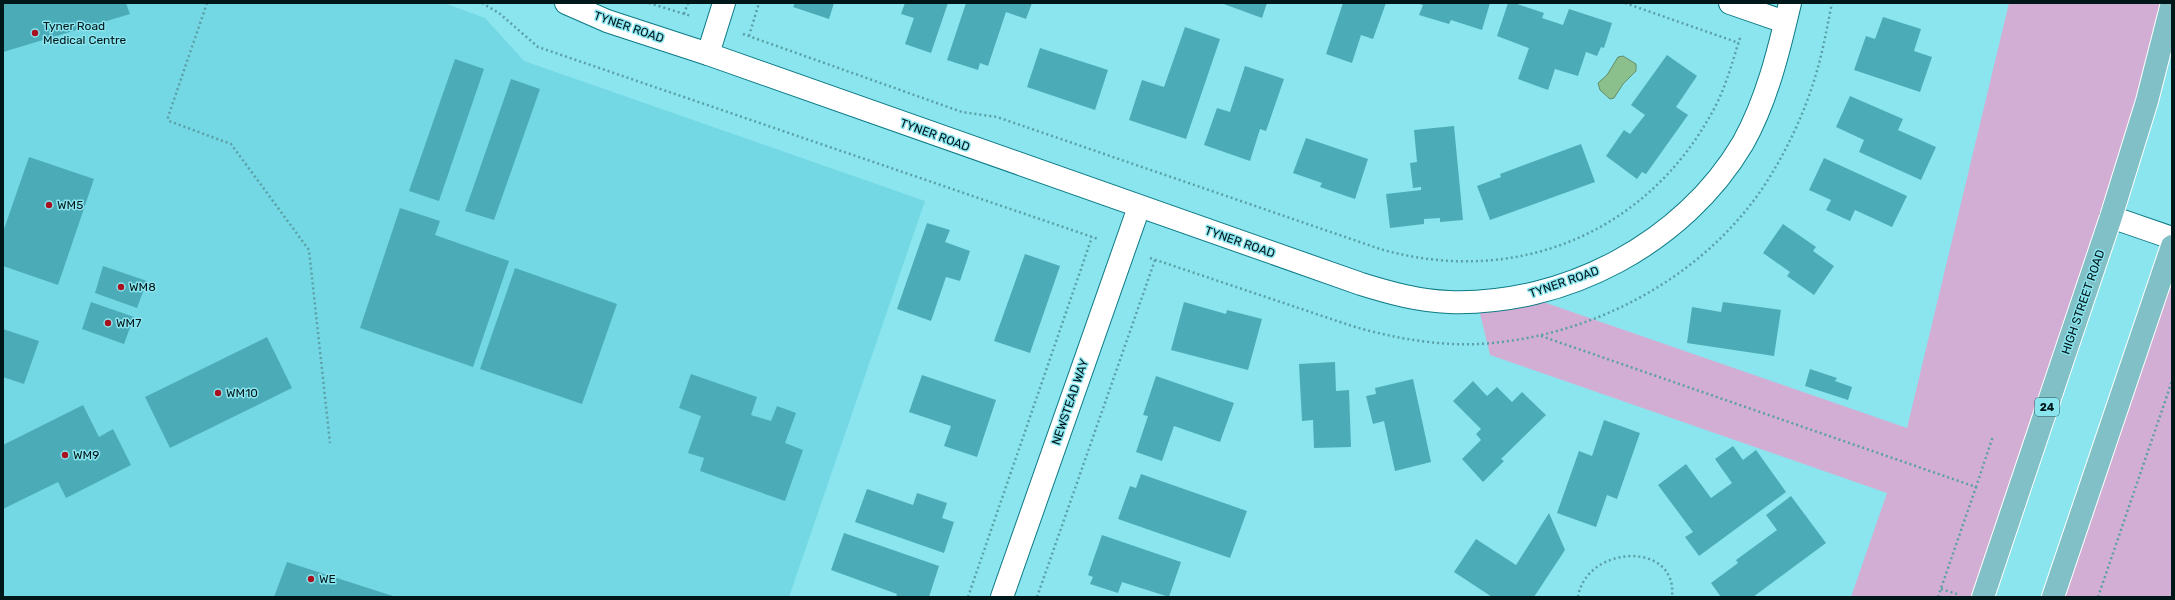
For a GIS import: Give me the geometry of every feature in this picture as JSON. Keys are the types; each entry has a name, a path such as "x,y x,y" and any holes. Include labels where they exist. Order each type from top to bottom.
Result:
{"main road":[{"name":"HIGH STREET ROAD","path":"1982,597 2111,217 2147,101 2172,3"},
{"path":"2053,597 2172,246"}],"street":[{"name":"TYNER ROAD","path":"566,3 607,21 708,54 1361,284 1414,298 1450,302 1507,300 1538,293 1602,270 1661,234 1706,193 1743,142 1762,103 1788,12"},
{"path":"708,54 724,3"},
{"path":"1730,3 1788,12"},
{"name":"NEWSTEAD WAY","path":"1002,597 1139,207"},
{"path":"2111,217 2172,238"}],"path":[{"path":"207,3 168,117 169,121 231,144 309,250 330,443"},
{"path":"482,3 499,13 538,47 1101,240"},
{"path":"649,3 691,16"},
{"path":"684,14 688,3"},
{"path":"749,36 759,3"},
{"path":"1625,3 1739,43"},
{"path":"1146,257 1352,326 1395,337 1451,344 1480,344 1540,336 1596,319 1652,291 1708,251 1750,204 1766,182 1789,140 1809,97 1816,74 1832,3"},
{"path":"741,33 962,112 998,117 1380,249 1417,258 1466,262 1503,260 1534,254 1566,245 1606,223 1634,204 1678,162 1700,133 1716,106 1744,29"},
{"path":"968,597 1092,236"},
{"path":"1037,597 1155,260"},
{"path":"1540,336 1976,487"},
{"path":"2098,597 2172,381"},
{"path":"1938,597 1993,436"},
{"path":"1578,597 1579,589 1587,577 1597,567 1608,559 1620,555 1629,555 1641,556 1654,560 1664,569 1670,580 1672,597"},
{"path":"1941,589 1959,595"}],"shaded area":[{"path":"3,3 444,3 485,18 524,61 925,201 789,597 3,597"},
{"path":"2009,3 2172,3 1983,597 1851,597 1887,493 1490,355 1477,301 1526,296 1907,428"},
{"path":"1623,56 1636,64 1636,71 1623,84 1614,98 1610,99 1600,90 1598,83 1607,75 1618,57"},
{"path":"2172,246 2172,597 2053,597"}],"building":[{"name":"Tyner Road Medical Centre","path":"3,3 126,3 130,14 3,52"},
{"path":"795,3 834,3 829,19 793,7"},
{"path":"905,3 948,3 931,53 905,44 914,18 901,14"},
{"path":"966,3 1032,3 1026,19 1006,12 988,66 980,63 978,70 947,60"},
{"path":"1221,3 1267,3 1262,18"},
{"path":"1343,3 1386,3 1373,39 1361,35 1352,63 1326,54"},
{"path":"1416,3 1490,3 1482,30 1451,20 1449,24 1419,15 1423,5"},
{"path":"1508,3 1514,3 1544,13 1542,18 1563,25 1569,9 1612,23 1604,48 1601,47 1597,56 1586,52 1578,76 1555,69 1548,90 1518,79 1529,48 1497,36"},
{"path":"1883,17 1921,29 1914,51 1932,57 1920,92 1854,70 1866,36 1875,39"},
{"path":"1185,27 1220,39 1186,139 1129,120 1142,80 1164,87"},
{"path":"1040,48 1108,70 1095,110 1027,87"},
{"path":"1667,55 1697,76 1676,107 1688,115 1646,174 1642,172 1637,179 1606,156 1624,130 1630,134 1645,115 1631,105"},
{"path":"455,59 484,69 439,201 409,191"},
{"path":"1245,66 1284,79 1266,131 1260,129 1250,161 1204,145 1217,108 1230,112"},
{"path":"511,79 540,89 494,220 465,211"},
{"path":"1850,96 1903,119 1898,130 1936,147 1921,180 1859,152 1864,140 1836,127"},
{"path":"1454,126 1463,220 1440,222 1440,218 1424,219 1424,224 1390,228 1386,194 1421,190 1421,187 1413,188 1410,163 1417,162 1414,130"},
{"path":"1306,138 1368,159 1355,199 1320,187 1322,183 1293,173"},
{"path":"1581,144 1595,182 1490,220 1477,186 1501,177 1500,174"},
{"name":"WM5","path":"29,157 94,179 58,285 3,266 3,232"},
{"path":"1824,158 1907,196 1892,227 1855,210 1850,221 1826,210 1831,200 1809,190"},
{"path":"400,208 440,221 435,235 509,261 473,367 360,328"},
{"path":"927,223 950,230 945,242 970,251 960,281 946,277 931,321 897,309"},
{"path":"1783,224 1816,247 1813,251 1834,266 1814,295 1787,276 1790,272 1763,253"},
{"path":"1025,254 1060,266 1030,353 994,341"},
{"name":"WM8","path":"103,266 147,281 137,308 95,293"},
{"path":"515,268 617,304 582,404 480,369"},
{"name":"WM7","path":"91,302 134,317 124,344 82,329"},
{"path":"1184,302 1226,314 1227,310 1262,319 1248,370 1171,350"},
{"path":"1723,302 1781,310 1774,356 1687,343 1692,307 1721,312"},
{"path":"3,329 39,341 24,384 3,377"},
{"name":"WM10","path":"267,337 292,388 170,448 145,397"},
{"path":"1335,362 1336,391 1349,390 1351,447 1314,448 1313,420 1302,421 1299,364"},
{"path":"1810,369 1837,378 1835,381 1852,387 1848,400 1805,386"},
{"path":"691,374 757,397 751,415 771,421 777,406 796,413 785,443 803,450 785,501 700,471 704,458 688,453 701,416 679,408"},
{"path":"922,375 996,400 977,457 944,446 951,426 909,412"},
{"path":"1156,376 1234,403 1220,442 1174,426 1162,461 1136,452 1148,416 1143,415"},
{"path":"1413,379 1431,462 1395,471 1384,421 1373,424 1366,396 1376,394 1375,388"},
{"path":"1473,381 1487,396 1497,387 1512,402 1522,392 1546,415 1501,459 1504,461 1483,482 1462,459 1481,440 1476,434 1481,429 1453,401"},
{"name":"WM9","path":"83,405 99,437 113,429 131,465 66,498 58,482 3,509 3,445"},
{"path":"1604,420 1640,433 1617,499 1607,495 1596,527 1557,513 1579,451 1592,456"},
{"path":"1733,446 1743,460 1756,450 1786,492 1699,556 1685,537 1693,532 1658,485 1686,464 1711,498 1732,483 1715,459"},
{"path":"1141,474 1247,511 1230,558 1118,519 1130,486 1136,488"},
{"path":"867,489 913,505 917,493 947,503 942,518 954,522 944,553 855,522"},
{"path":"1791,496 1826,543 1753,597 1721,597 1711,583 1738,563 1736,560 1777,530 1766,515"},
{"path":"1549,513 1565,550 1534,597 1492,597 1454,572 1476,539 1516,565"},
{"path":"844,533 939,566 929,597 896,597 897,594 831,570"},
{"path":"1102,535 1181,562 1169,597 1122,582 1118,593 1090,584 1093,577 1088,575"},
{"name":"WE","path":"287,562 396,597 274,597"}],"place":[{"name":"Tyner Road Medical Centre","path":"35,33"},
{"name":"WM5","path":"49,205"},
{"name":"WM8","path":"121,287"},
{"name":"WM7","path":"108,323"},
{"name":"WM10","path":"218,393"},
{"name":"WM9","path":"65,455"},
{"name":"WE","path":"311,579"}]}
